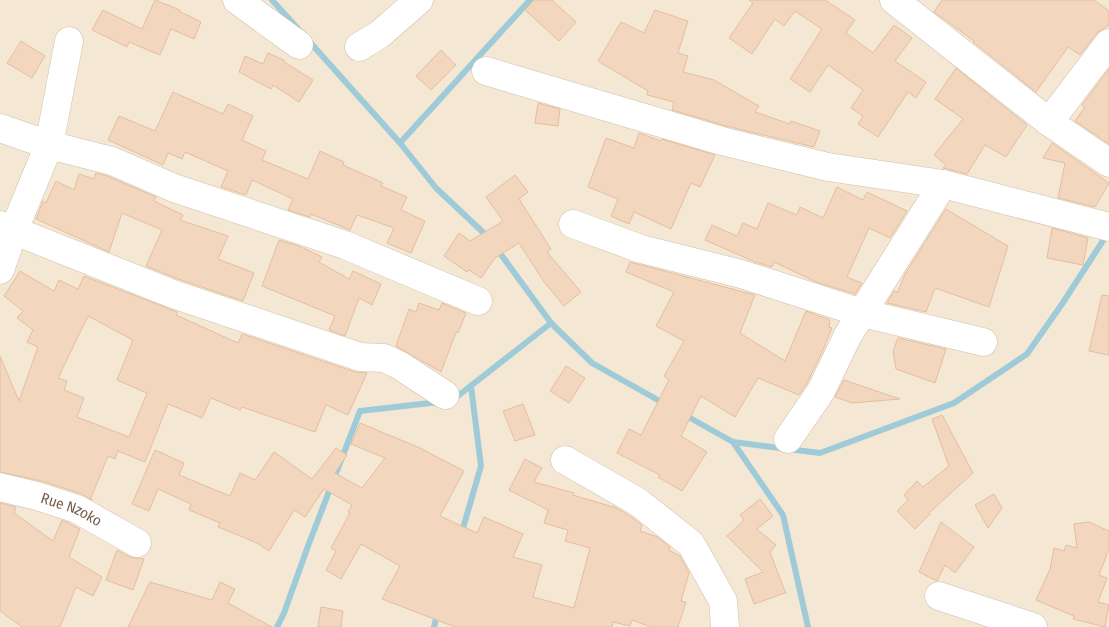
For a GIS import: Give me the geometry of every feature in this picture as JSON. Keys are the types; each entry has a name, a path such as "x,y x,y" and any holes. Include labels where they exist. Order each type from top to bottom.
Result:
{"street":[{"path":"237,0 300,45"},
{"path":"359,47 380,34 419,0"},
{"path":"894,0 1049,122 1109,164"},
{"path":"0,270 7,227 49,145 70,41"},
{"path":"1049,122 1109,43"},
{"path":"486,72 722,141 828,167 943,184 1109,227"},
{"path":"0,128 49,145 112,161 174,188 345,245 478,301"},
{"path":"788,439 821,391 848,335 943,184"},
{"path":"573,224 641,248 742,274 862,313 983,342"},
{"path":"7,227 173,294 360,357 384,358 399,365 445,395"},
{"path":"565,460 638,502 691,544 723,601 725,627"},
{"name":"Rue Nzoko","path":"0,487 37,496 77,509 137,543"},
{"path":"939,596 1032,627"}],"shaded area":[{"path":"0,0 1109,0 1109,627 0,627"}],"building":[{"path":"155,0 180,10 201,22 194,39 171,29 160,55 129,42 127,47 92,30 103,10 142,29"},
{"path":"534,0 552,0 576,22 559,41 525,10"},
{"path":"749,0 825,0 855,20 846,33 873,53 894,25 912,38 895,61 926,82 916,98 908,92 878,137 858,124 863,116 851,108 863,90 828,65 810,92 790,79 822,29 795,11 784,26 775,19 752,54 729,38 753,3"},
{"path":"942,0 1094,0 1109,11 1109,25 1097,33 1080,55 1068,47 1036,92 974,41 934,12"},
{"path":"655,10 688,21 678,53 688,56 683,72 714,80 759,106 755,112 790,124 791,121 820,131 814,147 726,126 672,110 674,102 647,95 648,91 598,61 621,22 644,33"},
{"path":"21,41 45,56 32,78 7,63"},
{"path":"441,50 456,65 431,90 416,76"},
{"path":"268,53 284,60 284,62 313,80 299,102 273,85 271,89 239,72 245,56 263,64"},
{"path":"956,68 1027,125 1006,157 985,145 967,174 943,168 946,165 934,155 963,119 935,99"},
{"path":"1109,69 1109,144 1075,121 1085,107 1082,105"},
{"path":"173,92 223,114 228,104 253,116 242,140 266,151 262,160 308,179 320,151 344,162 343,165 383,183 381,186 407,197 401,210 425,221 411,253 387,243 394,228 357,215 350,230 311,214 310,217 288,210 293,199 252,180 246,195 221,187 228,171 185,152 182,159 168,153 163,165 108,140 119,116 155,131"},
{"path":"538,103 560,109 558,126 535,123"},
{"path":"639,133 661,141 662,139 715,155 700,187 691,183 671,229 634,212 629,224 611,216 618,199 588,187 606,138 634,148"},
{"path":"1052,143 1109,183 1095,207 1058,198 1065,163 1043,158"},
{"path":"96,173 156,197 154,201 183,215 180,220 228,236 218,259 254,273 243,301 146,266 162,230 122,213 109,252 36,219 43,201 46,203 56,181 74,190 79,174 94,179"},
{"path":"515,175 528,192 519,199 551,249 547,252 581,292 564,306 544,282 519,243 495,258 481,278 469,270 467,272 444,256 459,233 470,241 503,221 486,197"},
{"path":"837,187 863,200 867,192 907,211 890,238 869,228 847,277 862,283 855,294 816,282 774,262 772,267 755,262 705,240 712,225 737,236 743,223 757,229 768,203 797,215 800,207 823,218"},
{"path":"946,209 1008,246 989,307 935,288 926,312 887,303 894,291 898,292 905,274"},
{"path":"1052,228 1088,238 1083,265 1047,258"},
{"path":"279,240 299,246 322,257 319,262 349,279 353,271 381,284 372,305 359,298 345,336 329,330 335,316 262,286"},
{"path":"630,262 755,295 740,333 785,361 806,311 830,320 829,327 832,328 807,383 799,395 758,378 735,417 701,396 681,436 707,452 682,491 658,477 660,475 617,453 629,429 641,435 669,380 664,376 684,341 656,326 674,292 626,272"},
{"path":"20,271 54,291 59,280 78,289 84,276 177,312 176,315 238,343 242,334 355,372 367,373 348,415 326,405 315,432 242,407 240,410 211,398 202,418 168,404 145,462 118,451 115,459 108,456 91,498 92,500 82,494 42,481 0,472 0,356 19,401 38,347 27,342 33,330 17,318 23,311 4,296","holes":["88,316 133,340 117,380 147,393 129,437 77,417 84,398 64,390 67,381 58,378"]},
{"path":"1102,295 1109,296 1109,355 1089,351"},
{"path":"419,303 439,310 442,303 466,313 458,333 456,332 441,372 396,346 409,309 416,312"},
{"path":"898,338 946,349 935,383 896,369 893,351"},
{"path":"566,366 585,378 569,403 550,391"},
{"path":"844,380 900,399 852,403 835,397"},
{"path":"523,404 535,435 515,441 503,411"},
{"path":"942,415 973,473 929,513 915,529 897,511 908,500 904,495 917,481 923,487 949,466 932,419"},
{"path":"360,423 420,448 464,471 440,516 477,533 484,517 523,534 513,557 542,565 533,597 574,608 590,548 565,541 568,530 544,523 548,510 509,490 525,459 542,468 534,482 613,506 627,514 642,525 640,531 658,537 670,547 669,550 680,556 689,573 681,601 686,602 678,627 651,627 632,620 630,626 613,622 612,627 455,627 382,599 400,566 361,544 341,579 326,570 336,551 331,548 350,513 348,512 352,505 324,489 305,517 294,510 269,551 257,543 218,527 220,523 189,510 191,504 158,489 149,511 132,504 155,450 184,463 179,475 230,496 240,473 255,480 274,452 312,479 336,448 347,455 335,473 362,488 385,458 351,444"},
{"path":"994,494 1002,508 988,528 975,505"},
{"path":"760,499 773,516 757,529 776,545 770,552 786,594 754,604 745,579 763,572 727,536 744,520 740,515"},
{"path":"0,503 16,507 14,513 53,541 62,520 80,529 69,557 102,577 93,596 76,587 60,627 22,627 0,611"},
{"path":"941,522 974,547 955,573 945,565 937,581 919,572"},
{"path":"1089,522 1109,531 1109,549 1099,575 1107,578 1098,602 1109,605 1105,627 1073,619 1074,616 1036,600 1050,569 1054,548 1064,551 1066,545 1077,548 1074,524"},
{"path":"117,550 130,557 144,559 133,590 106,580"},
{"path":"150,582 212,600 220,582 235,589 228,603 272,627 128,627"},
{"path":"321,607 343,611 341,627 318,627"}],"waterway":[{"path":"272,0 300,31"},
{"path":"400,143 530,0"},
{"path":"308,40 400,143 436,188 488,237"},
{"path":"733,442 820,453 954,403 1027,354 1108,233"},
{"path":"497,249 551,323 592,363 665,404"},
{"path":"454,399 551,323"},
{"path":"461,535 481,466 471,386"},
{"path":"277,627 284,613 360,411 439,402"},
{"path":"683,414 733,442 783,515 808,627"},
{"path":"434,627 438,611"}]}
